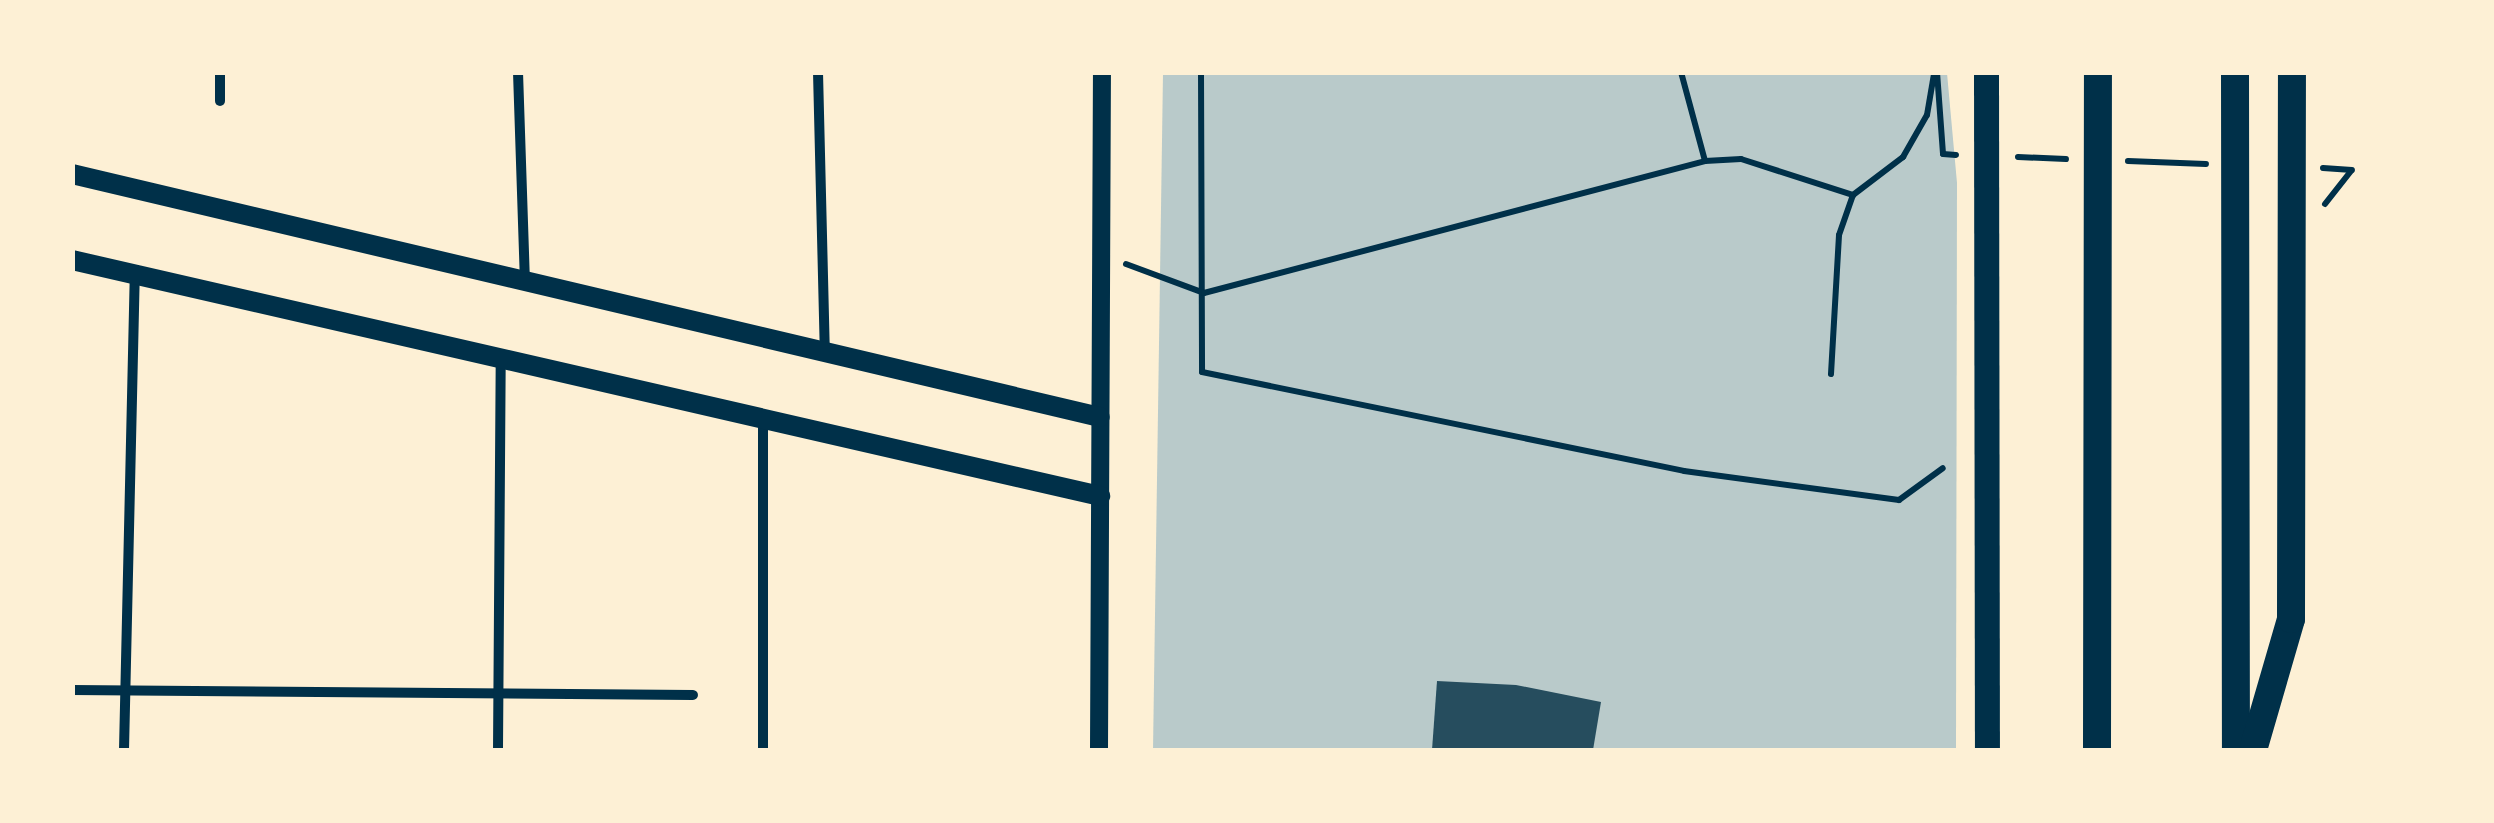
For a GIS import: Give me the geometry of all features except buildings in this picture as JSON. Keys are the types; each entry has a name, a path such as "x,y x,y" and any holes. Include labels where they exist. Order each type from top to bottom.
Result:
{"highway":[{"path":"2097,750 2098,72"},
{"path":"2235,72 2236,750"},
{"path":"2253,750 2291,619 2292,72"}],"main road":[{"path":"1986,72 1987,750"},
{"path":"72,174 1100,418"},
{"path":"72,260 1100,496"}],"street":[{"path":"220,72 220,101"},
{"path":"518,72 525,282"},
{"path":"818,72 826,354"},
{"path":"1100,750 1102,72"},
{"path":"124,750 134,274"},
{"path":"498,750 500,360"},
{"path":"763,420 763,750"},
{"path":"72,690 693,695"}],"path":[{"path":"1201,72 1202,372 1684,470 1899,500 1943,468"},
{"path":"1681,72 1705,161"},
{"path":"1936,72 1943,154 1962,155"},
{"path":"1831,374 1839,235 1853,194 1903,157 1927,115 1936,72"},
{"path":"2001,156 2079,160"},
{"path":"1101,255 1204,293 1705,161 1741,159 1853,194"},
{"path":"2118,161 2216,164"},
{"path":"2313,168 2352,170"}],"shaded area":[{"path":"1163,73 1947,73 1957,183 1956,750 1153,750"}]}
